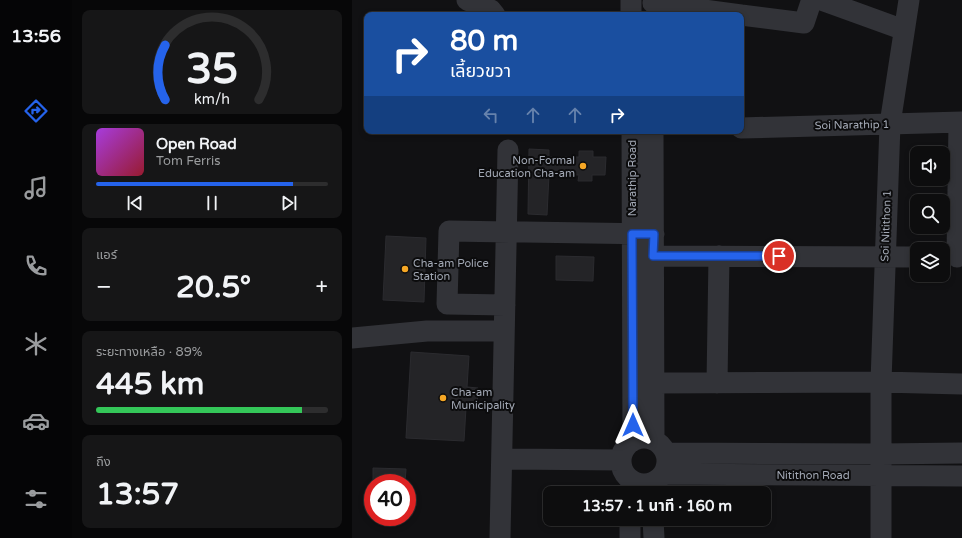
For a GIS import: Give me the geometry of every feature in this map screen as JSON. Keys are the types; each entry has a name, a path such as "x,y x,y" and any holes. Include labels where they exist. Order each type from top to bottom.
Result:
{"street":[{"path":"467,0 493,12"},
{"path":"631,0 631,12"},
{"path":"744,15 804,23 811,2 814,0"},
{"path":"821,0 904,30"},
{"name":"Soi Nitithon 1","path":"881,538 881,382 890,124 909,0"},
{"path":"654,6 712,12"},
{"path":"954,257 960,122"},
{"name":"Soi Narathip 1","path":"744,128 960,122"},
{"name":"Narathip Road","path":"632,134 633,440"},
{"name":"Narathip Road","path":"653,134 654,383 660,446"},
{"path":"500,538 508,150"},
{"path":"505,306 447,304 449,231 654,234"},
{"path":"653,256 910,257"},
{"path":"717,383 719,256"},
{"path":"352,338 427,331 504,331"},
{"path":"654,383 881,382 962,384"},
{"path":"643,437 660,446 668,463 666,471 657,483 630,486 623,471 621,460 624,449 633,440 643,437"},
{"name":"Nitithon Road","path":"660,446 881,454 962,453"},
{"path":"502,459 621,460"},
{"name":"Nitithon Road","path":"657,483 881,475 962,476"},
{"path":"630,526 630,538"},
{"path":"653,526 654,538"}],"building":[{"path":"529,149 549,150 549,157 579,157 579,151 593,151 593,157 606,157 605,175 592,175 592,181 578,181 579,175 549,175 547,215 528,214"},
{"name":"Cha-am Police Station","path":"386,236 426,238 424,302 383,300"},
{"path":"556,256 594,257 593,281 556,280"},
{"name":"Cha-am Municipality","path":"411,352 469,356 467,387 478,388 477,408 466,408 464,441 406,438"},
{"path":"373,468 406,469 406,474 373,474"}],"place":[{"name":"Non-Formal Education Cha-am","path":"583,166"},
{"name":"Cha-am Police Station","path":"405,269"},
{"name":"Cha-am Municipality","path":"443,398"}],"route":[{"path":"633,425 632,234 654,234 653,256 779,256"}]}
